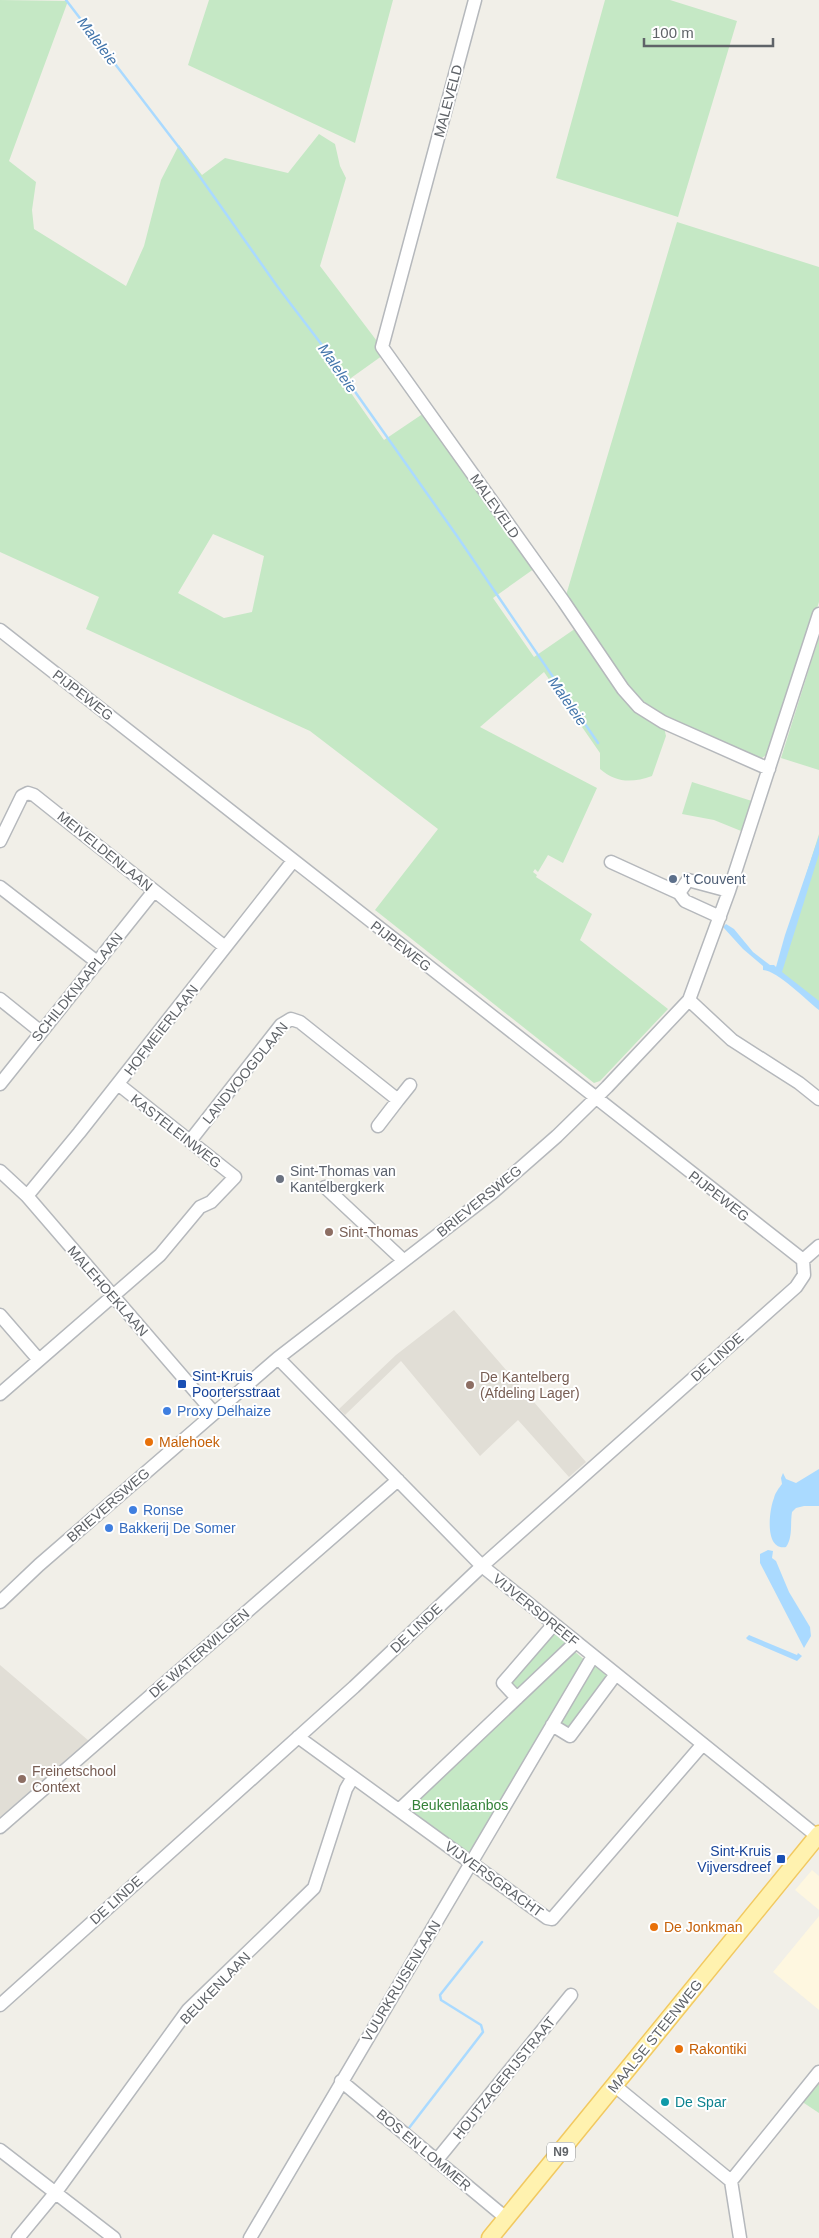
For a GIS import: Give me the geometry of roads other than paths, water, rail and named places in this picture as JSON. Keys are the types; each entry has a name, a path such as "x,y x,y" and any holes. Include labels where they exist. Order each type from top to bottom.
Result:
{"main road":[{"name":"MAALSE STEENWEG","path":"490,2238 818,1835"}],"street":[{"name":"MALEVELD","path":"475,0 382,347 564,602 623,689 639,707 663,722 769,769"},
{"path":"769,769 819,614"},
{"name":"PIJPEWEG","path":"0,630 595,1100 803,1260"},
{"name":"BRIEVERSWEG","path":"0,1602 39,1565 278,1358 492,1193 595,1100 689,1000 729,891 769,769"},
{"name":"MEIVELDENLAAN","path":"0,842 22,796 28,793 34,795 225,947"},
{"name":"HOFMEIERLAAN","path":"26,1196 118,1084 292,861"},
{"path":"611,862 678,893 685,901 720,916"},
{"path":"678,893 688,880 729,891"},
{"path":"0,887 97,962"},
{"name":"SCHILDKNAAPLAAN","path":"0,1084 154,891"},
{"path":"0,999 41,1032"},
{"path":"689,1000 732,1040 799,1083 819,1099"},
{"name":"LANDVOOGDLAAN","path":"190,1141 281,1025 291,1019 300,1022 398,1100"},
{"name":"KASTELEINWEG","path":"113,1296 160,1255 200,1207 211,1202 235,1177 118,1084"},
{"path":"378,1126 410,1085"},
{"name":"MALEHOEKLAAN","path":"0,1171 26,1196 214,1413"},
{"path":"326,1186 403,1260"},
{"path":"803,1260 819,1246"},
{"name":"DE LINDE","path":"0,2005 298,1737 482,1566 796,1287 804,1275 803,1260"},
{"path":"0,1394 113,1296"},
{"path":"0,1315 39,1360"},
{"name":"VIJVERSDREEF","path":"278,1358 482,1566 818,1835"},
{"name":"DE WATERWILGEN","path":"0,1827 398,1480"},
{"path":"517,1698 503,1683 554,1624"},
{"path":"399,1810 576,1642"},
{"name":"VUURKRUISENLAAN","path":"250,2238 593,1656"},
{"path":"552,1726 570,1736 616,1674"},
{"name":"VIJVERSGRACHT","path":"298,1737 547,1918 552,1919 703,1744"},
{"name":"BEUKENLAAN","path":"18,2238 56,2192 188,2010 314,1888 346,1789 353,1777"},
{"name":"HOUTZAGERIJSTRAAT","path":"436,2160 571,1995"},
{"path":"731,2181 819,2072"},
{"name":"BOS EN LOMMER","path":"342,2081 506,2218"},
{"path":"615,2086 731,2181 740,2238"},
{"path":"0,2150 114,2238"}],"water":[{"path":"819,836 819,854 782,972 819,1001 819,1010 784,980 763,970 763,966 743,949 723,927 726,924 734,929 753,952 770,965 776,967"},
{"path":"819,1469 819,1506 804,1506 796,1508 792,1512 788,1543 786,1547 779,1547 774,1543 771,1536 770,1520 772,1504 775,1494 782,1484 781,1478 783,1473 786,1479 796,1483"},
{"path":"768,1550 773,1551 772,1558 776,1561 789,1592 810,1627 811,1636 804,1648 760,1563 760,1554"},
{"path":"749,1635 802,1656 797,1661 748,1640 746,1638"}],"waterway":[{"name":"Maleleie","path":"66,0 181,150 277,286 322,345 457,536 598,743"},
{"path":"409,2128 483,2032 481,2025 441,2000 440,1995 482,1942"}],"place":[{"name":"'t Couvent","path":"673,879"},
{"name":"Sint-Thomas van Kantelbergkerk","path":"280,1179"},
{"name":"Sint-Thomas","path":"329,1232"},
{"name":"Sint-Kruis Poortersstraat","path":"182,1384"},
{"name":"De Kantelberg (Afdeling Lager)","path":"470,1385"},
{"name":"Proxy Delhaize","path":"167,1411"},
{"name":"Malehoek","path":"149,1442"},
{"name":"Ronse","path":"133,1510"},
{"name":"Bakkerij De Somer","path":"109,1528"},
{"name":"Freinetschool Context","path":"22,1779"},
{"name":"Sint-Kruis Vijversdreef","path":"781,1859"},
{"name":"De Jonkman","path":"654,1927"},
{"name":"Rakontiki","path":"679,2049"},
{"name":"De Spar","path":"665,2102"}],"park label":[{"name":"Beukenlaanbos","path":"460,1805"}]}
